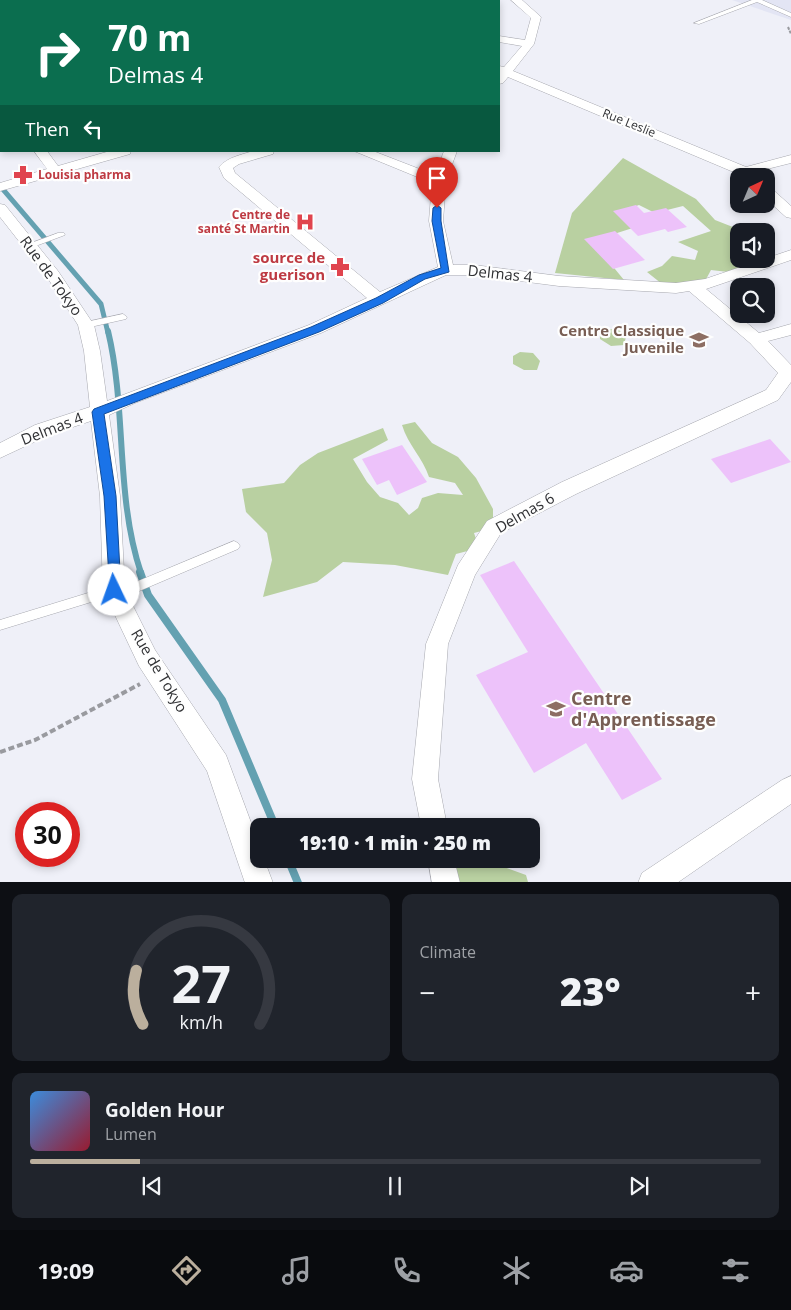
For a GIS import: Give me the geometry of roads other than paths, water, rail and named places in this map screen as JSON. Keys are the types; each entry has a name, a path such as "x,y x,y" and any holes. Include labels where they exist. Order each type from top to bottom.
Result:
{"street":[{"path":"501,74 530,44 536,17 516,0"},
{"path":"500,39 530,44"},
{"name":"Rue Leslie","path":"501,74 733,168"},
{"path":"41,152 56,172"},
{"path":"0,187 122,152"},
{"path":"265,152 234,161 226,167 229,175 379,300"},
{"path":"363,152 439,180"},
{"path":"446,270 436,221 439,180 450,152"},
{"path":"765,168 791,159"},
{"path":"775,199 791,214"},
{"name":"Rue de Tokyo","path":"0,208 34,244 53,274 91,324 92,351 103,410 120,590 147,658 217,764 259,882"},
{"name":"Delmas 4","path":"0,450 42,430 103,410 129,398 315,329 379,300 422,277 446,270 474,270 559,281 662,287 693,286 791,255"},
{"name":"Delmas 6","path":"432,818 425,779 437,644 466,571 494,527 569,488 772,395 788,373 756,340 693,286"},
{"path":"756,340 791,329"},
{"path":"652,882 791,789"},
{"path":"443,868 446,882"}],"lane":[{"path":"697,23 758,0 791,15"},
{"path":"34,244 61,235"},
{"path":"91,324 122,317"},
{"path":"0,625 172,573 234,546"}],"waterway":[{"path":"0,186 101,304 108,333"},
{"path":"108,331 118,391 128,514 133,544 141,573"},
{"path":"140,572 148,595 222,700 272,818"},
{"path":"292,868 298,882"}],"place":[{"name":"Louisia pharma","path":"23,175"},
{"name":"Centre de santé St Martin","path":"305,222"},
{"name":"source de guerison","path":"340,267"},
{"name":"Centre Classique Juvenile","path":"699,340"},
{"name":"Centre d'Apprentissage","path":"556,709"}]}
